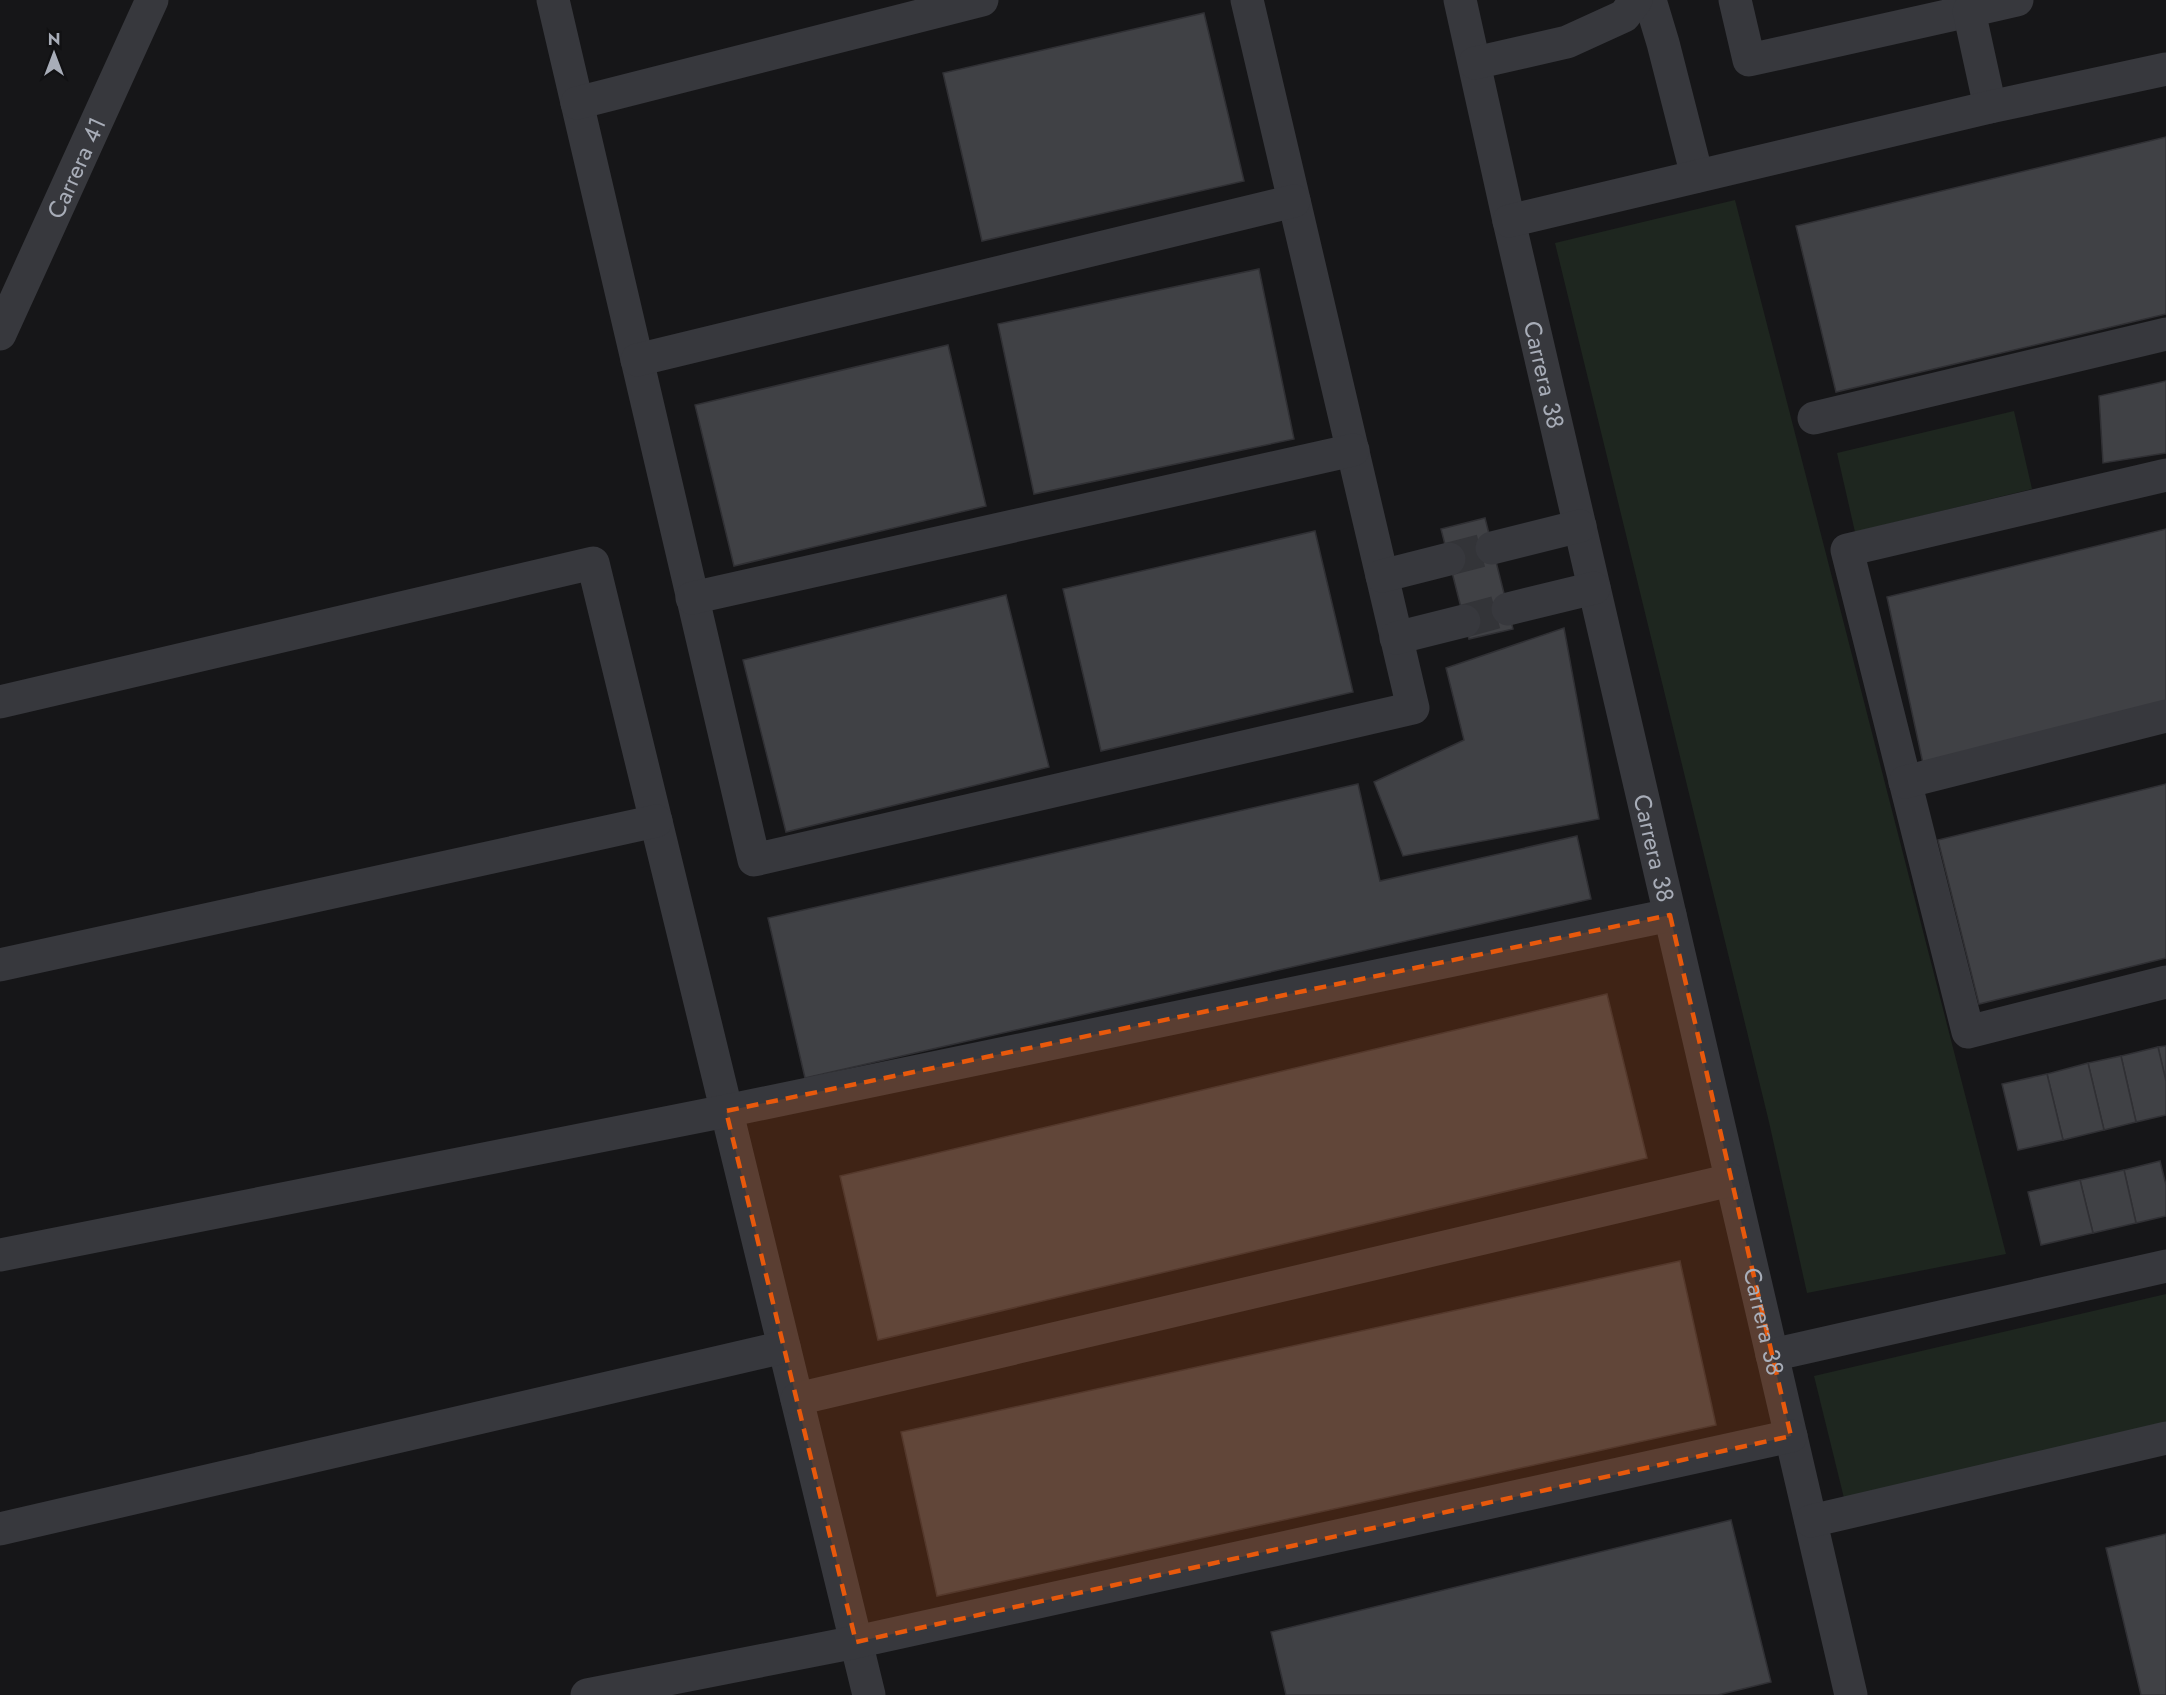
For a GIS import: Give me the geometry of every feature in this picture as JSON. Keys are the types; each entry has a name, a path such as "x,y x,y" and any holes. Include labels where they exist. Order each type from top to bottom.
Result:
{"street":[{"name":"Carrera 41","path":"0,334 152,0"},
{"path":"553,0 754,860 1413,708 1248,0"},
{"path":"576,102 982,0"},
{"name":"Carrera 38","path":"1460,0 1509,221 1851,1695"},
{"path":"1475,63 1567,42 1624,16 1636,0"},
{"path":"1650,0 1697,176"},
{"path":"1734,0 1749,60 2017,0"},
{"path":"1969,11 1990,107"},
{"path":"1509,221 1990,107 2166,69"},
{"path":"637,360 1294,201"},
{"path":"1814,418 2166,334"},
{"path":"692,598 1353,450"},
{"path":"2166,475 1847,550 1968,1032 2166,982"},
{"path":"1492,548 1580,526"},
{"path":"1382,576 1449,559"},
{"path":"0,702 593,563 869,1695"},
{"path":"1508,609 1594,588"},
{"path":"1396,638 1464,621"},
{"path":"1905,782 2166,716"},
{"path":"0,965 656,821"},
{"path":"0,1256 726,1110 1670,915"},
{"path":"797,1399 1731,1180"},
{"path":"1772,1355 2166,1266"},
{"path":"0,1528 784,1347"},
{"path":"587,1695 856,1642 1791,1436"},
{"path":"1811,1521 2166,1438"}],"highlighted area":[{"path":"1670,915 1791,1436 856,1642 726,1111"}],"shaded area":[{"path":"1735,200 2006,1254 1807,1293 1769,1122 1555,243"},
{"path":"2014,411 2032,489 1855,532 1837,453"},
{"path":"2166,1294 2166,1422 1844,1498 1814,1376"}],"building":[{"path":"1204,13 1244,181 982,241 943,73"},
{"path":"2166,137 2166,314 1836,392 1796,226"},
{"path":"1259,269 1294,439 1034,494 998,324"},
{"path":"948,345 986,506 734,566 695,405"},
{"path":"2166,381 2166,453 2103,463 2099,396"},
{"path":"1485,518 1513,629 1469,639 1441,529"},
{"path":"2166,529 2166,707 1924,768 1887,597"},
{"path":"1315,531 1353,692 1101,751 1063,589"},
{"path":"1006,595 1049,767 786,832 743,660"},
{"path":"1564,628 1599,819 1403,856 1374,782 1464,740 1446,668"},
{"path":"1358,784 1380,881 1577,836 1591,899 805,1078 768,918"},
{"path":"2166,784 2166,958 1979,1004 1938,840"},
{"path":"1607,994 1647,1158 878,1340 840,1176"},
{"path":"2166,1046 2166,1081 2158,1047"},
{"path":"2158,1047 2166,1081 2166,1115 2136,1122 2121,1056"},
{"path":"2121,1056 2136,1122 2104,1130 2088,1063"},
{"path":"2088,1063 2104,1130 2063,1140 2047,1074"},
{"path":"2047,1074 2063,1140 2018,1150 2002,1084"},
{"path":"2160,1161 2166,1185 2166,1216 2136,1223 2124,1170"},
{"path":"2124,1170 2136,1223 2093,1233 2080,1180"},
{"path":"2080,1180 2093,1233 2041,1245 2028,1192"},
{"path":"1680,1261 1716,1425 937,1596 901,1432"},
{"path":"1731,1520 1771,1682 1718,1695 1286,1695 1271,1632"},
{"path":"2166,1534 2166,1695 2141,1695 2106,1548"}],"tunnel":[{"path":"1449,559 1492,548"},
{"path":"1464,621 1508,609"}]}
